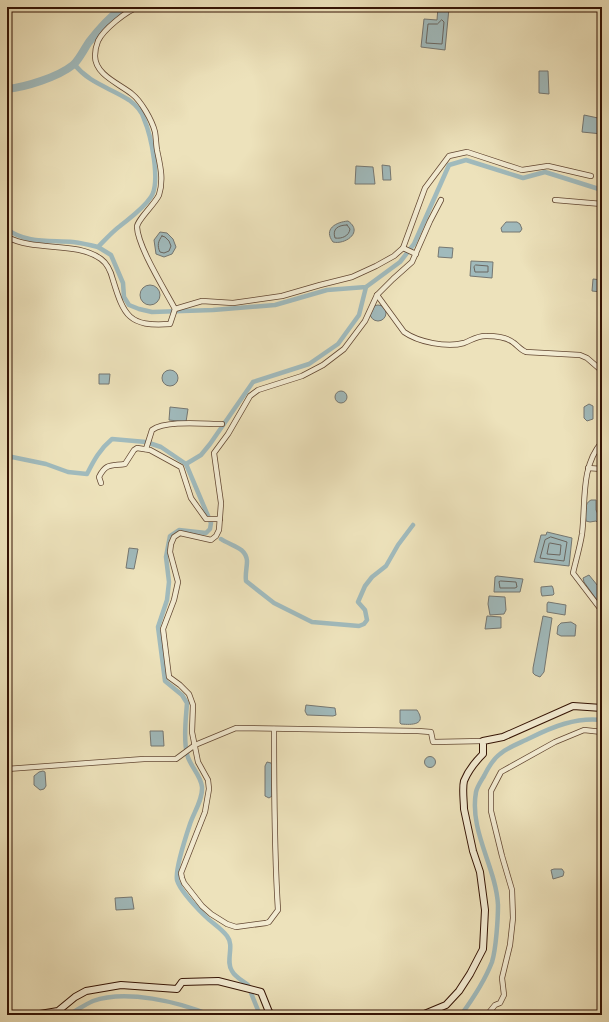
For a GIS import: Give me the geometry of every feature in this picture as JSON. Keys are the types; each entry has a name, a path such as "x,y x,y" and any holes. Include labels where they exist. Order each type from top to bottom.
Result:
{"street":[{"path":"7,237 15,241 30,244 61,247 89,253 102,259 111,272 122,307 134,320 158,325 170,324 175,309 143,248 137,226 139,221 152,207 158,195 162,181 155,132 149,115 132,94 115,84 104,74 100,70 95,59 95,49 101,36 117,20 139,7"},
{"path":"175,309 202,301 233,303 282,296 320,284 352,277 394,256 403,248 425,188 449,156 467,152 522,170 548,166 591,176"},
{"path":"274,729 274,790 278,910 269,922 236,927 227,924 211,914 202,906 184,883 181,873 204,812 209,790 208,780 198,762 194,746 192,732 193,705 189,694 169,677 163,629 174,600 178,582 170,552 174,537 180,533 211,540 216,536 219,530 221,503 214,453 228,434 250,396 258,390 302,376 323,365 344,349 366,321 377,295 412,262 441,200"},
{"path":"555,200 602,204"},
{"path":"403,248 416,254"},
{"path":"377,295 404,332 410,336 449,346 485,335 498,337 510,340 522,351 526,352 580,355 587,358 602,371"},
{"path":"146,449 152,430 158,426 174,424 222,424"},
{"path":"602,442 593,455 586,475 582,534 573,572 602,611"},
{"path":"101,483 99,477 106,466 125,464 134,450 137,448 146,449 159,454 181,467 191,498 206,519 220,519"},
{"path":"588,468 602,469"},
{"path":"7,769 176,758 194,746 236,728 418,731 431,732 433,742 483,741 510,735 573,706 602,708"},
{"path":"487,1015 495,1005 500,1003 504,995 502,978 510,945 513,918 512,890 491,811 490,791 502,772 554,742 584,730 602,732"},
{"path":"422,1015 446,1004 459,992 483,949 485,910 480,872 473,851 464,809 464,781 474,763 483,754 483,741"},
{"path":"34,1015 58,1011 75,997 86,991 121,985 177,989 182,982 218,981 261,992 269,1012 273,1015"}],"water":[{"path":"438,7 449,8 445,50 421,47 424,19 437,20"},
{"path":"539,71 548,71 549,94 539,93"},
{"path":"602,110 602,134 582,132 584,115 598,118"},
{"path":"382,165 390,166 391,180 383,180"},
{"path":"356,166 373,167 375,184 355,184"},
{"path":"348,221 354,229 351,237 343,242 333,242 329,233 332,227 339,223"},
{"path":"506,222 517,222 520,224 522,229 520,232 502,232 501,228"},
{"path":"160,232 167,233 173,239 176,247 172,254 164,257 156,254 154,240"},
{"path":"439,247 453,248 452,258 438,257"},
{"path":"471,261 493,262 492,278 470,276"},
{"path":"593,279 602,280 601,292 592,291"},
{"path":"150,285 157,288 160,295 157,302 150,305 143,302 140,295 143,288"},
{"path":"375,305 381,305 386,310 384,319 381,321 375,321 370,316 370,310"},
{"path":"170,370 177,375 178,378 173,385 170,386 163,381 162,378 167,371"},
{"path":"99,374 110,374 109,384 99,384"},
{"path":"341,391 345,393 347,397 345,401 341,403 337,401 335,397 337,393"},
{"path":"589,404 593,406 593,419 587,421 584,418 584,407"},
{"path":"170,407 188,409 186,422 169,420"},
{"path":"591,500 596,500 596,510 598,514 602,514 602,523 598,523 596,521 586,521 586,506"},
{"path":"547,532 572,538 569,566 534,562 541,535 546,535"},
{"path":"129,548 138,549 134,569 126,568"},
{"path":"589,575 602,591 602,603 599,603 584,582 583,578"},
{"path":"495,577 523,579 520,592 494,592"},
{"path":"552,586 553,595 542,596 541,587"},
{"path":"489,596 505,597 506,610 504,614 490,615 488,604"},
{"path":"548,602 566,605 565,615 547,612"},
{"path":"487,616 501,617 501,628 485,629"},
{"path":"543,616 552,618 544,672 540,677 533,673 533,668"},
{"path":"571,622 576,625 575,636 561,636 557,634 558,626 561,623"},
{"path":"306,705 335,708 336,715 307,715 305,711"},
{"path":"400,710 417,710 420,715 419,721 414,724 401,724"},
{"path":"150,731 163,731 164,746 151,746"},
{"path":"430,756 434,758 436,762 434,766 430,768 426,766 424,762 426,758"},
{"path":"267,762 271,763 272,766 272,796 269,798 265,796 265,766"},
{"path":"43,771 45,772 46,786 44,789 40,790 34,785 34,776"},
{"path":"562,869 564,872 563,876 553,879 551,870"},
{"path":"132,897 134,909 116,910 115,898"}],"waterway":[{"path":"7,89 42,81 59,74 73,65 97,32 123,7"},
{"path":"7,229 14,234 30,239 73,242 98,247 114,231 137,213 151,197 154,190 154,158 147,126 140,111 129,100 93,81 80,71 74,64"},
{"path":"98,247 111,255 123,283 124,297 129,305 139,309 152,312 213,310 275,305 327,290 366,287 400,262 414,244 449,165 466,160 523,178 545,172 602,190"},
{"path":"186,464 201,455 210,444 253,382 309,364 338,344 359,315 366,287"},
{"path":"7,461 12,457 46,464 68,472 87,474 98,455 112,439 146,442 161,447 186,464 211,523 210,529 206,533 179,530 170,536 166,557 169,582 167,600 158,627 165,681 182,695 187,703 185,728 186,748 188,758 200,778 202,787 200,801 190,824 181,852 177,880 193,904 227,936 230,944 230,967 235,975 248,985"},
{"path":"221,539 237,547 244,553 247,561 246,581 274,603 312,622 359,626 364,624 367,620 365,610 358,602 365,586 372,577 386,566 398,545 413,525"},
{"path":"461,1015 478,990 492,962 495,950 497,926 498,905 496,891 476,821 475,806 478,786 497,756 510,747 547,730 574,721 592,719 602,720"},
{"path":"251,993 260,1015"},
{"path":"68,1015 93,1001 121,996 168,1002 210,1015"}]}
